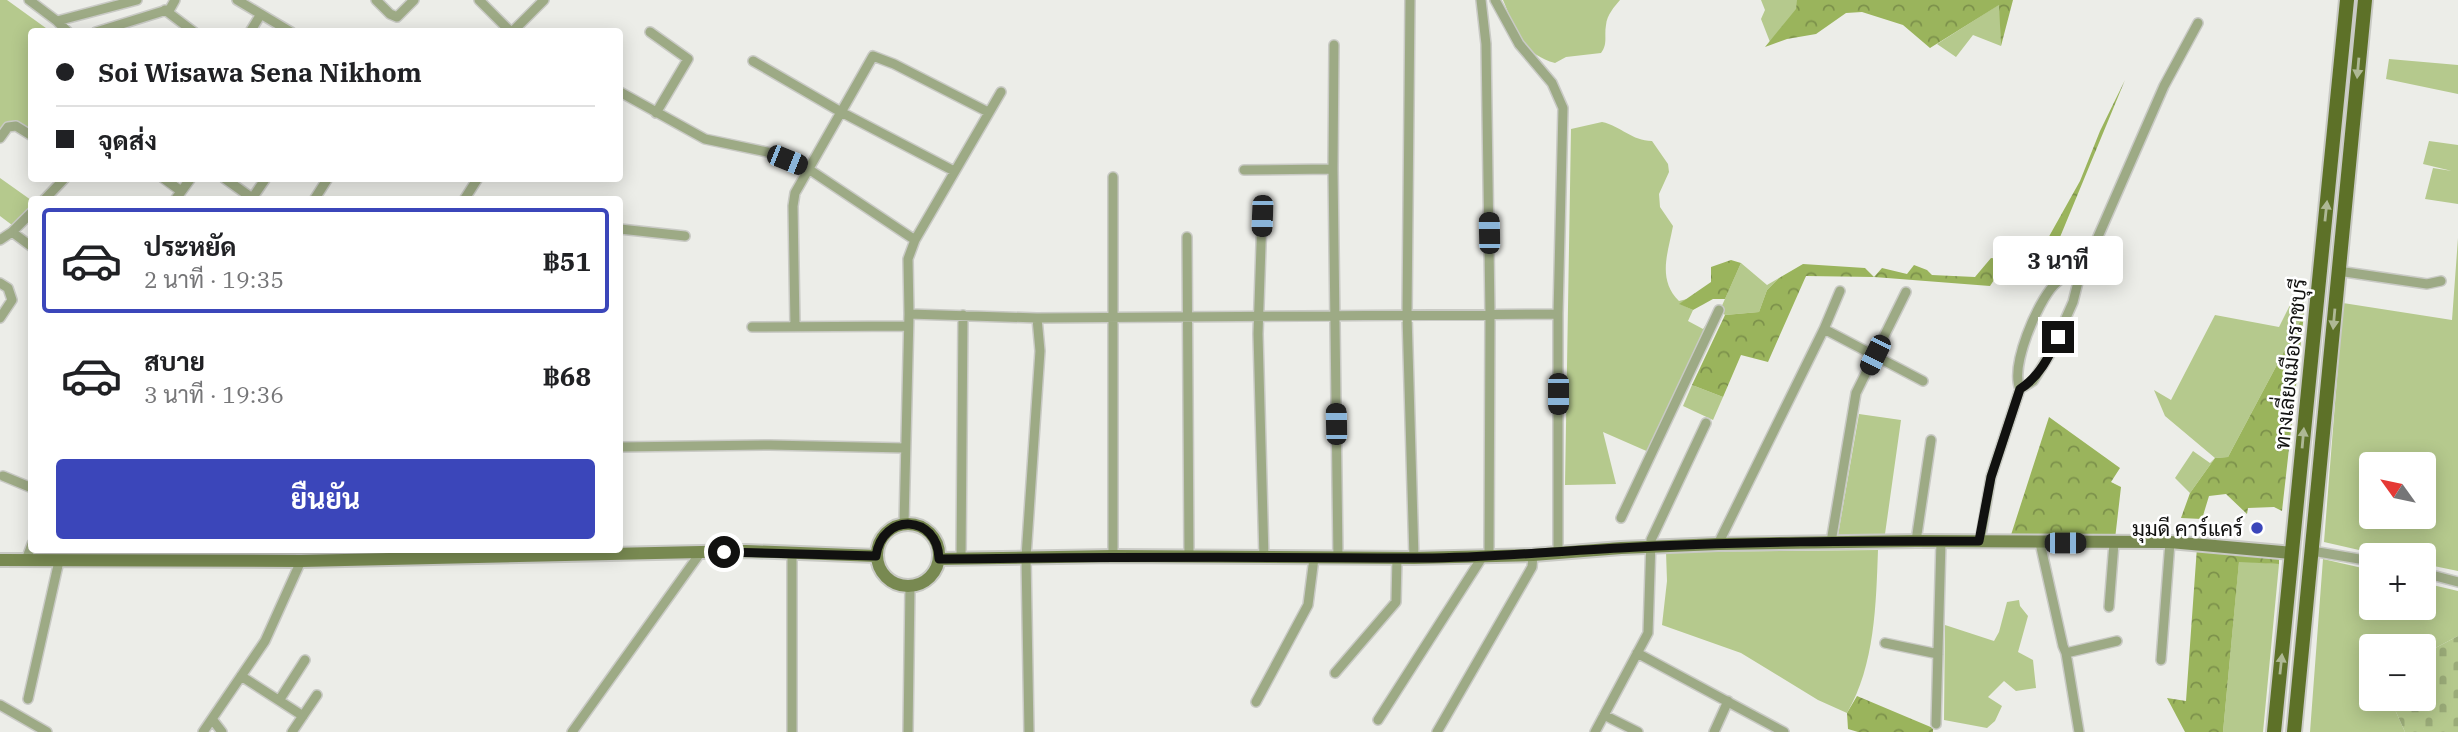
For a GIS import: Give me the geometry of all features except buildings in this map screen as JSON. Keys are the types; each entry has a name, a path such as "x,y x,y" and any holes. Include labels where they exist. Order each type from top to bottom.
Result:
{"main road":[{"name":"ทางเลี่ยงเมืองราชบุรี","path":"2274,732 2347,0"},
{"name":"ทางเลี่ยงเมืองราชบุรี","path":"2294,732 2365,0"}],"street":[{"path":"29,0 64,28"},
{"path":"57,20 136,0"},
{"path":"108,28 170,9 175,0"},
{"path":"237,0 285,28"},
{"path":"376,0 397,17 414,0"},
{"path":"479,0 508,28"},
{"path":"516,28 544,0"},
{"path":"1410,0 1407,315 1414,558"},
{"path":"1378,720 1486,556 1490,314 1486,44 1481,0"},
{"path":"1495,0 1519,44 1552,83 1563,108 1558,314 1558,552"},
{"path":"164,10 189,28"},
{"path":"252,28 261,13"},
{"path":"1979,541 1991,477 2020,389 2032,381 2050,354 2073,302 2082,266 2097,239 2164,86 2198,23"},
{"path":"650,32 688,59 656,113"},
{"path":"1334,45 1338,558"},
{"path":"795,325 795,193 867,64 876,55 988,112"},
{"path":"753,61 841,112 954,171"},
{"path":"904,524 908,259 915,240 1001,92"},
{"path":"623,94 705,139 767,152 807,168 915,240"},
{"path":"0,138 8,127 16,126 28,134"},
{"path":"1244,170 1333,169"},
{"path":"1113,177 1113,556"},
{"path":"48,196 61,182"},
{"path":"230,182 248,196"},
{"path":"0,240 28,216"},
{"path":"1262,216 1259,316 1264,558"},
{"path":"623,229 685,236"},
{"path":"12,232 28,244"},
{"path":"1187,237 1189,558"},
{"path":"2020,389 2016,380 2024,341 2037,312 2054,285 2082,266"},
{"path":"2338,271 2427,284 2441,281"},
{"path":"0,283 8,288 12,300 0,318"},
{"path":"1718,544 1840,291"},
{"path":"1831,542 1856,393 1906,292"},
{"path":"1621,518 1719,310"},
{"path":"909,314 1037,318 1558,314"},
{"path":"961,559 963,315"},
{"path":"1029,732 1026,557 1040,351 1037,318"},
{"path":"752,327 908,326"},
{"path":"1824,328 1923,381"},
{"path":"1595,732 1648,633 1653,533 1706,423"},
{"path":"1916,541 1931,440"},
{"path":"623,447 770,445 905,448"},
{"path":"3,476 28,486"},
{"path":"904,524 914,524 930,533 939,550 936,570 920,584 910,587 900,586 883,575 876,556 881,538 887,531 904,524"},
{"path":"939,559 1113,556 1414,558 1533,555 1718,544 1916,541 2170,542 2292,553"},
{"path":"1936,724 1941,541"},
{"path":"2161,660 2170,542"},
{"path":"2040,543 2066,653 2079,732"},
{"path":"2109,607 2114,543"},
{"path":"2312,551 2359,559"},
{"path":"623,552 876,556"},
{"path":"572,732 701,552"},
{"path":"26,560 29,553"},
{"path":"0,560 59,561 154,555 278,555 301,561 575,553"},
{"path":"792,553 792,732"},
{"path":"1437,732 1532,567 1533,555"},
{"path":"1335,673 1396,601 1396,557"},
{"path":"1256,702 1308,605 1314,558"},
{"path":"28,699 59,561"},
{"path":"204,732 265,641 301,561"},
{"path":"2436,576 2458,582"},
{"path":"908,732 910,587"},
{"path":"2066,653 2117,640"},
{"path":"1885,643 1938,654"},
{"path":"1637,653 1784,732"},
{"path":"280,699 305,660"},
{"path":"241,676 303,716"},
{"path":"292,732 317,695"},
{"path":"1714,732 1728,701"},
{"path":"2,708 47,732"},
{"path":"1604,715 1638,732"},
{"path":"212,719 222,732"}],"green space":[{"path":"0,0 7,0 46,28 28,28 28,140 11,128 0,144"},
{"path":"1503,0 1620,0 1608,18 1601,53 1566,57 1555,63 1535,53 1521,39"},
{"path":"1761,0 1797,0 1797,9 1770,42 1761,19 1765,10"},
{"path":"1797,0 2013,0 2001,46 1999,5 1930,48 1903,25 1862,12 1846,13 1816,34 1787,39 1765,47 1796,9"},
{"path":"2000,4 2001,46 1973,35 1956,57 1937,44"},
{"path":"2389,59 2458,65 2458,94 2386,79"},
{"path":"2125,80 2053,254 2042,249 2080,181"},
{"path":"1602,122 1638,139 1652,141 1668,164 1669,172 1659,194 1660,207 1673,226 1666,275 1672,293 1679,301 1687,299 1680,304 1693,310 1688,321 1703,329 1716,310 1720,310 1741,263 1767,285 1779,278 1767,290 1759,312 1725,315 1720,311 1651,453 1603,432 1616,484 1565,485 1571,129"},
{"path":"2429,141 2458,145 2458,204 2425,199 2433,168 2452,171 2423,164"},
{"path":"0,178 28,198 28,209 12,225 0,216"},
{"path":"2458,238 2458,571 2436,566 2436,543 2359,543 2359,550 2324,542 2343,303 2452,320"},
{"path":"2020,240 2032,244 2014,285 1996,277 1990,286 1874,277 1882,268 1907,274 1914,265 1932,275 1975,277 1991,258 2009,260"},
{"path":"1731,260 1741,263 1725,299 1713,299 1693,310 1679,304 1711,282 1711,267"},
{"path":"1803,264 1865,268 1874,277 1806,276 1768,362 1741,355 1723,397 1692,385 1725,315 1759,312 1767,290 1779,278"},
{"path":"2304,294 2304,314 2228,457 2215,458 2165,416 2154,390 2171,400 2215,315 2279,327 2293,299"},
{"path":"2304,314 2282,511 2274,507 2248,508 2247,514 2226,494 2209,496 2202,519 2181,518 2190,493 2215,458 2228,457"},
{"path":"1692,385 1723,397 1713,420 1683,406"},
{"path":"1859,414 1901,420 1885,534 1838,535"},
{"path":"2049,417 2120,468 2111,482 2121,487 2115,539 2010,538"},
{"path":"2193,451 2210,463 2215,458 2190,493 2175,478"},
{"path":"2197,547 2279,559 2279,564 2239,562 2223,732 2185,732 2167,698 2186,701"},
{"path":"1878,550 1875,613 1869,655 1847,713 1818,700 1741,653 1662,625 1667,581 1666,552"},
{"path":"2323,559 2359,567 2359,620 2436,620 2436,586 2458,591 2458,636 2436,648 2436,634 2359,634 2359,711 2396,711 2405,732 2310,732"},
{"path":"2239,561 2279,564 2263,732 2223,732"},
{"path":"2019,600 2028,616 2018,652 2033,660 2036,688 2016,691 2004,681 1988,697 2002,706 1995,721 1987,728 1944,720 1945,625 1994,641 2007,602"},
{"path":"2458,636 2458,732 2405,732 2396,711 2436,711 2436,648"},
{"path":"1857,696 1933,728 1933,732 1858,732 1848,729 1847,713"}],"place":[{"name":"มุมดี คาร์แคร์","path":"2257,528"}],"route":[{"path":"724,552 876,556 877,547 887,531 904,524 923,527 930,533 936,541 939,559 1113,556 1414,558 1533,555 1718,544 1979,541 1991,477 2020,389 2032,381 2058,337"}]}
